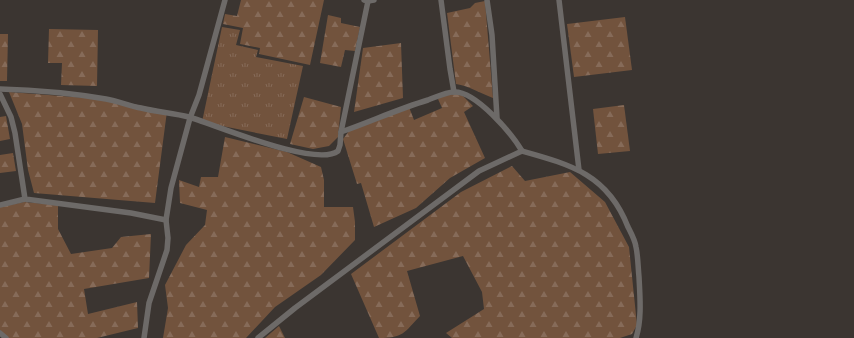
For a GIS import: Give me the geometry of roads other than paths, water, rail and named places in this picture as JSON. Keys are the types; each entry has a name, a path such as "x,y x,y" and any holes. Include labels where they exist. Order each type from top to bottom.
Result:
{"lane":[{"path":"144,338 149,303 167,250 168,238 166,220 171,188 190,118 199,95 225,0"},
{"path":"0,89 28,90 108,99 141,108 190,118 232,133 286,149 316,154 330,154 338,151 340,145 341,132 369,0"},
{"path":"441,0 454,92"},
{"path":"487,0 492,36 497,118"},
{"path":"559,0 578,170"},
{"path":"341,132 408,106 454,92 468,96 497,118 515,139 522,151"},
{"path":"0,94 11,118 15,133 25,199"},
{"path":"258,338 295,308 479,171 522,151 556,160 578,170 598,182 610,194 625,219 636,247 640,320 636,338"},
{"path":"0,205 25,199 131,213 166,220"},
{"path":"0,333 6,338"}]}
